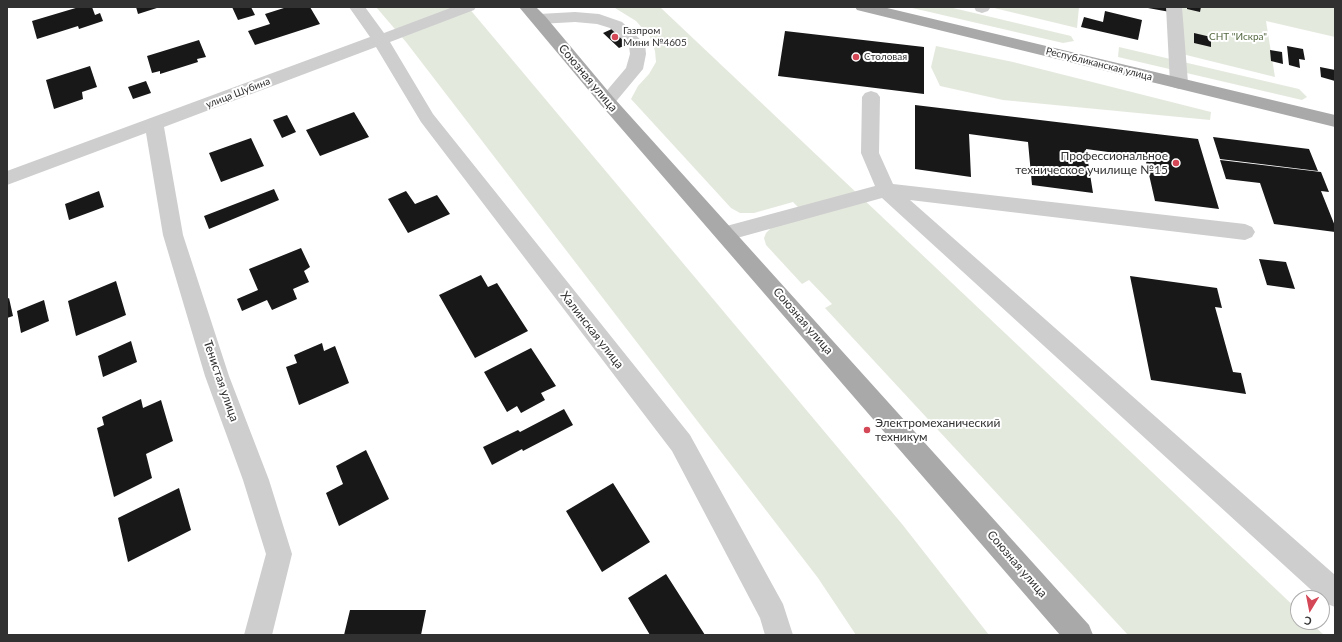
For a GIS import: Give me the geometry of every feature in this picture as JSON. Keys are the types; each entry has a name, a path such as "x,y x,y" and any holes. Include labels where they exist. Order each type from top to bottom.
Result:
{"main road":[{"name":"Республиканская улица","path":"863,7 1335,121"},
{"name":"Союзная улица","path":"533,13 607,101 726,233 1079,635"}],"street":[{"name":"Халинская улица","path":"358,7 380,39 427,118 681,443 773,614 780,635"},
{"name":"улица Шубина","path":"7,178 468,7"},
{"path":"1174,7 1179,83"},
{"path":"533,13 599,19 616,25 636,44 638,54 634,69 607,101"},
{"path":"871,98 870,154 886,190 1335,593"},
{"name":"Тенистая улица","path":"154,124 173,235 217,376 256,480 279,554 258,635"},
{"path":"726,233 886,190 1245,232"}],"green space":[{"path":"376,7 468,7 902,524 989,635 856,635 818,578 406,42"},
{"path":"609,7 660,7 1290,602 1290,630 1319,630 1324,635 1128,635 825,308 832,304 809,280 802,284 766,245 764,238 766,233 772,227 807,216 793,202 754,213 740,213 731,208 631,99 638,86 649,74 656,62 655,51 650,37 636,21 615,8"},
{"path":"908,7 949,7 1071,36 1074,41 1063,43"},
{"path":"990,7 1079,7 1077,28"},
{"name":"СНТ \"Искра\"","path":"1171,7 1335,7 1335,37 1266,21 1275,77 1174,52"},
{"path":"936,46 1013,62 1211,112 1210,120 1003,100 940,86 931,67"},
{"path":"1119,47 1299,89 1307,97 1302,100 1118,57"}],"building":[{"path":"79,7 92,7 95,15 100,13 103,21 79,29 78,26 37,39 32,21"},
{"path":"136,7 160,7 138,14"},
{"path":"232,7 251,7 255,15 238,20"},
{"path":"287,7 310,7 320,24 255,45 248,31 270,24 265,14"},
{"path":"1170,7 1170,12 1148,8"},
{"path":"1187,7 1201,7 1200,12 1187,9"},
{"path":"1105,11 1142,20 1138,40 1081,27 1084,17 1103,22"},
{"path":"614,28 630,43 619,48 603,33"},
{"path":"785,31 924,47 924,94 778,76"},
{"path":"1194,33 1211,37 1211,47 1194,43"},
{"path":"199,40 206,57 197,59 198,62 160,74 160,71 152,73 147,56"},
{"path":"1287,46 1303,49 1305,60 1299,59 1300,68 1289,65"},
{"path":"1270,50 1282,52 1283,64 1271,61"},
{"path":"90,66 97,87 82,92 83,99 54,109 46,80"},
{"path":"1320,67 1335,70 1335,81 1321,77"},
{"path":"146,81 151,93 133,99 128,87"},
{"name":"Профессиональное техническое училище №15","path":"915,105 1198,139 1219,209 1155,201 1145,157 1086,149 1093,193 1032,185 1028,142 969,134 971,177 915,169"},
{"path":"354,112 369,137 320,156 306,130"},
{"path":"287,115 296,132 282,138 273,120"},
{"path":"1213,137 1309,149 1318,171 1220,159"},
{"path":"251,138 264,166 221,182 209,153"},
{"path":"1220,160 1321,172 1329,192 1321,191 1335,226 1335,232 1274,224 1260,183 1226,179"},
{"path":"274,189 279,200 209,229 204,216"},
{"path":"99,191 104,207 69,220 65,204"},
{"path":"406,191 415,204 437,195 450,214 408,233 388,199"},
{"path":"301,248 310,267 304,271 309,282 293,289 297,299 272,310 267,300 242,311 237,299 258,290 249,269"},
{"path":"1259,259 1286,262 1295,289 1267,285"},
{"path":"481,275 488,287 497,283 528,331 475,358 439,295"},
{"path":"1130,276 1217,288 1222,308 1215,307 1233,372 1241,373 1246,394 1151,380"},
{"path":"116,281 126,315 76,336 68,301"},
{"path":"9,298 13,316 7,318 7,299"},
{"path":"44,300 49,321 21,333 17,311"},
{"path":"131,341 137,362 103,377 98,356"},
{"path":"322,343 324,351 335,346 349,383 299,405 286,367 297,363 294,355"},
{"path":"531,348 556,386 541,393 545,400 521,413 517,406 507,412 484,372"},
{"path":"141,399 143,408 161,400 173,441 146,454 152,478 114,497 97,428 104,425 102,417"},
{"path":"564,409 573,425 492,465 483,447 518,430 520,432"},
{"path":"366,450 389,499 339,526 326,493 343,484 336,466"},
{"path":"613,483 650,542 602,572 566,511"},
{"path":"179,488 191,530 128,562 118,518"},
{"path":"666,574 705,635 650,635 628,598"},
{"path":"350,610 426,610 421,635 344,635"}],"place":[{"name":"Газпром Мини №4605","path":"615,37"},
{"name":"Столовая","path":"856,57"},
{"name":"Профессиональное техническое училище №15","path":"1176,163"},
{"name":"Электромеханический техникум","path":"867,430"}]}
